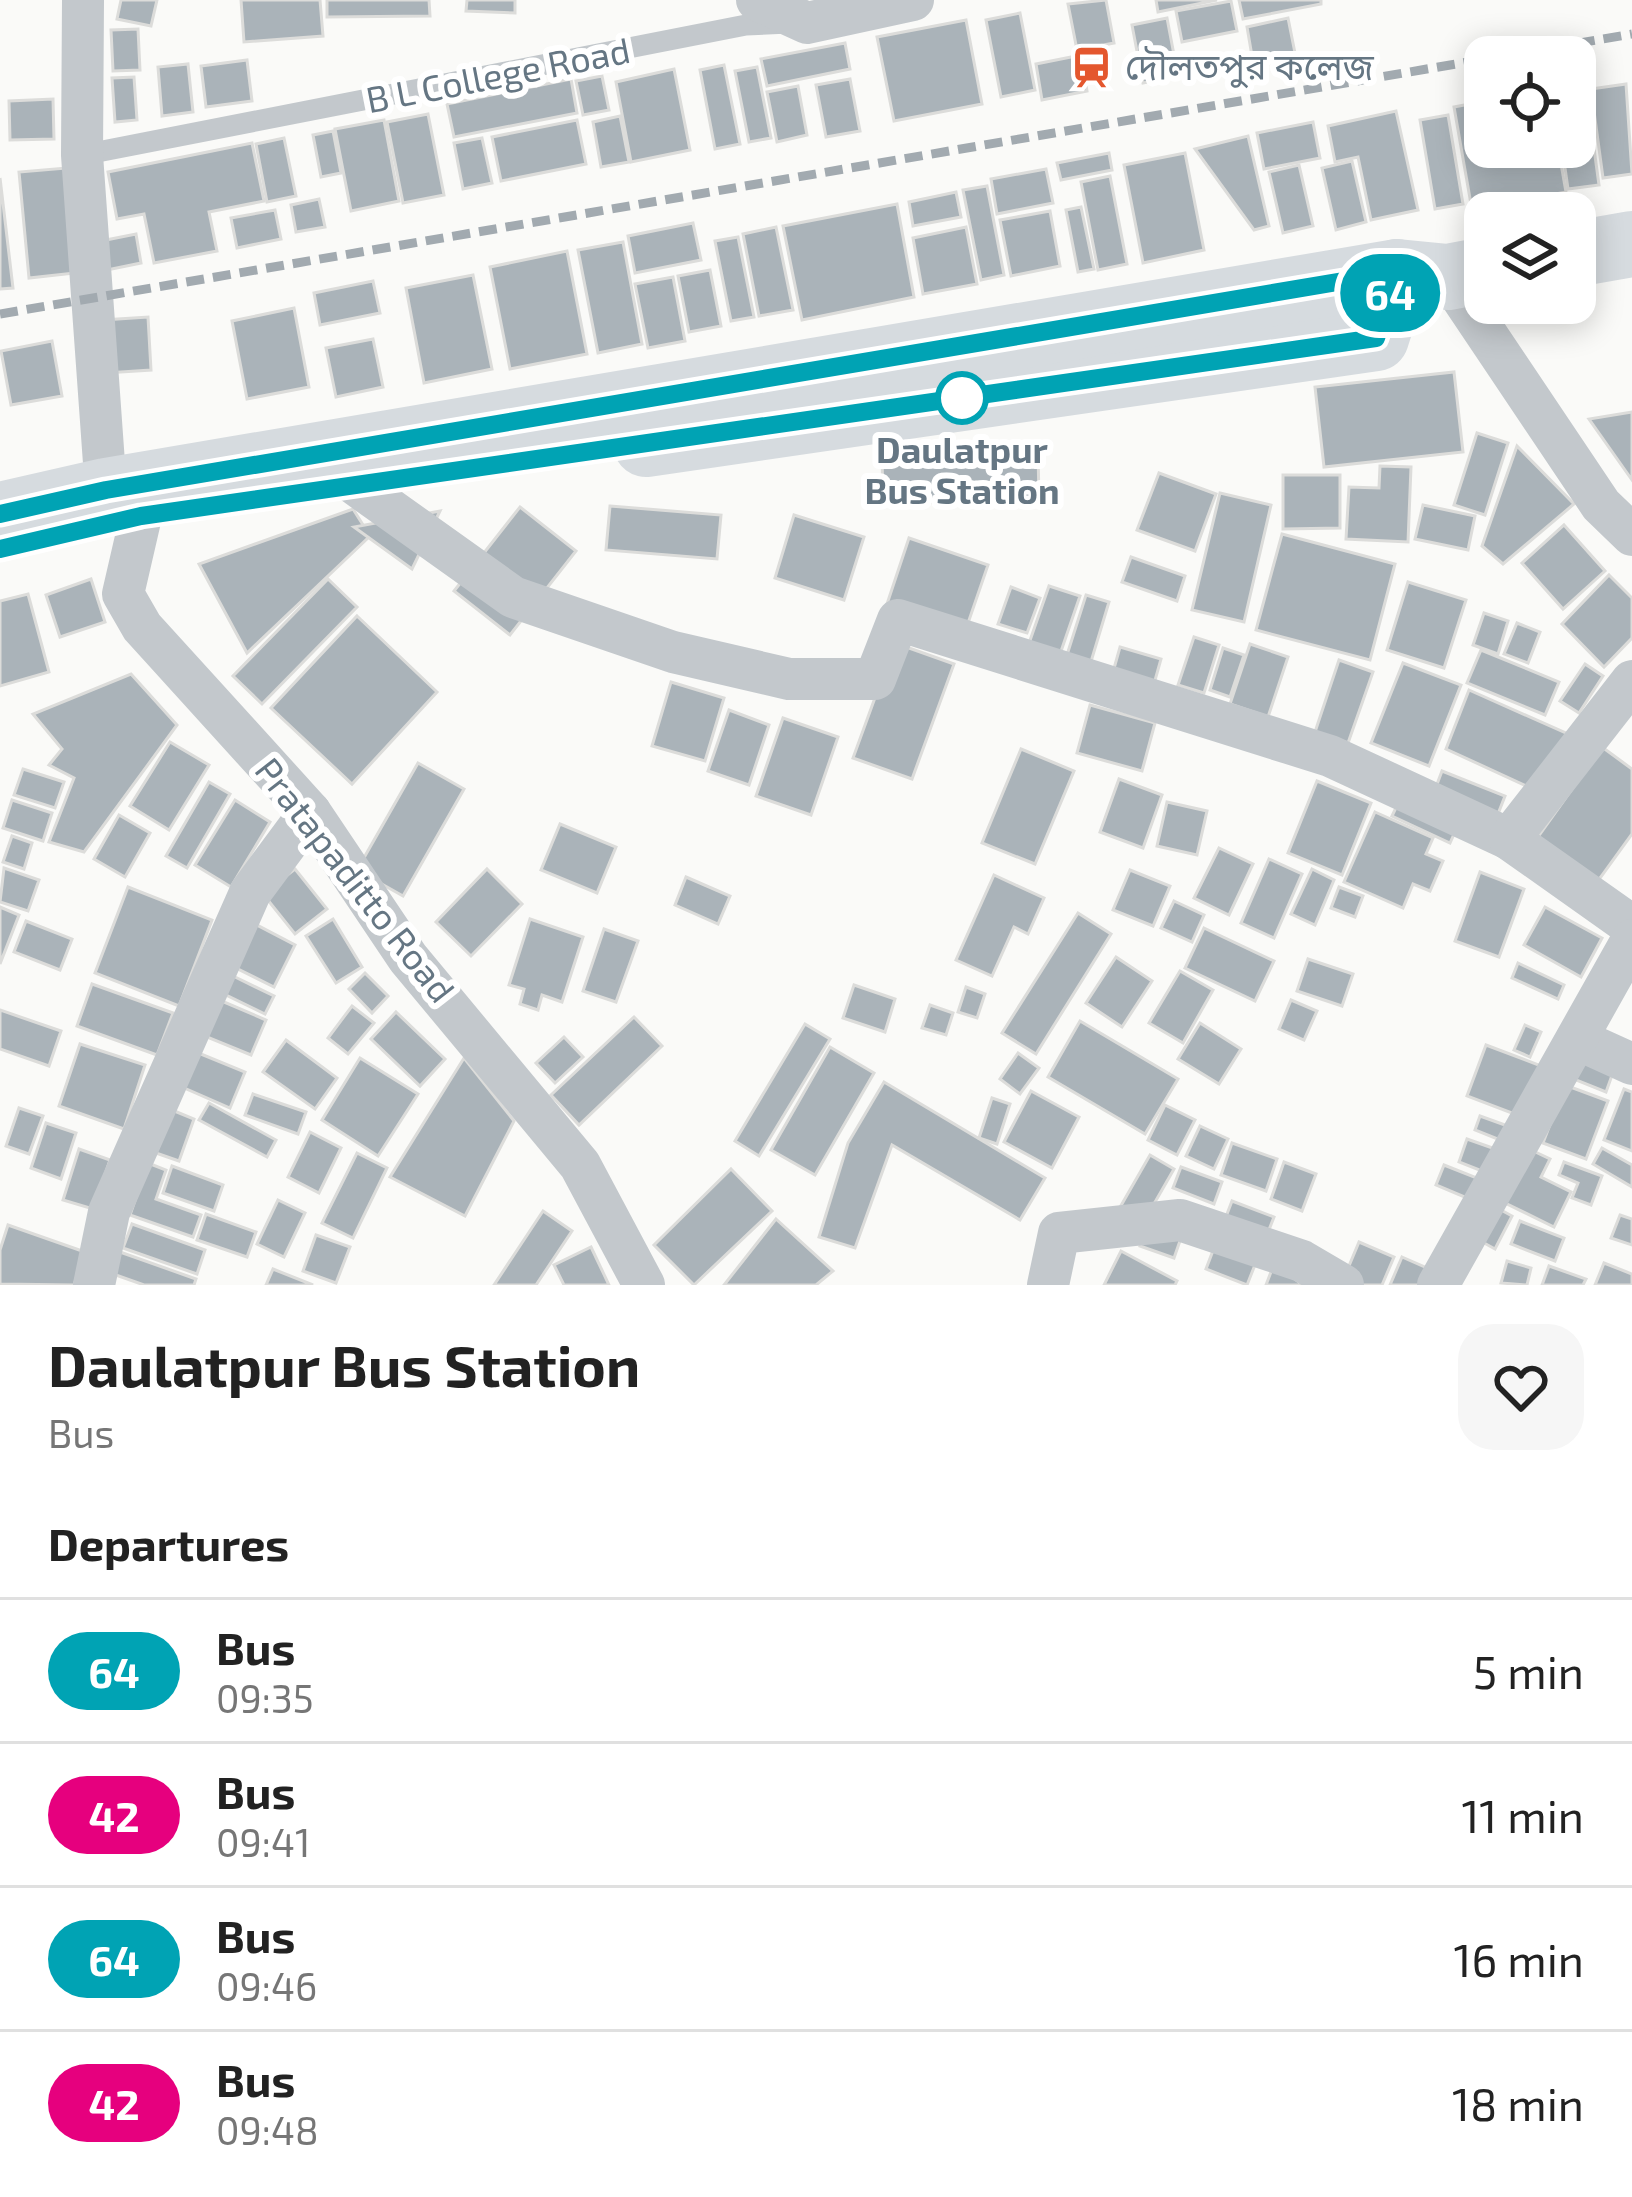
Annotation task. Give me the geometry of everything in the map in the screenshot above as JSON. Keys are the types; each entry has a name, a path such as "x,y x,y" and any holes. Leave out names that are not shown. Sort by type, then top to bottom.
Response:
{"highway":[{"path":"1596,250 1632,244"},
{"path":"0,549 123,503 1443,273"},
{"path":"0,514 356,485 1376,338 1443,273"}],"street":[{"path":"82,0 82,154 123,503"},
{"path":"757,0 807,23"},
{"name":"B L College Road","path":"807,23 914,0"},
{"path":"1443,273 1601,506 1632,535"},
{"path":"356,485 513,597 673,652 789,679 875,679 898,620 1330,756 1509,839 1632,926"},
{"name":"Pratapaditto Road","path":"123,503 123,594 142,627 310,812 408,958 580,1165 644,1285"},
{"path":"1509,839 1632,681"},
{"path":"94,1285 109,1212 250,893 310,812"},
{"path":"1438,1285 1632,940"},
{"path":"1576,1039 1632,1064"},
{"path":"1048,1285 1059,1233 1180,1220 1301,1262 1343,1285"}],"lane":[{"name":"B L College Road","path":"82,154 746,25 807,23"}],"building":[{"path":"121,0 157,0 151,26 117,19"},
{"path":"241,0 320,0 323,36 244,42"},
{"path":"327,0 429,0 430,16 327,17"},
{"path":"467,0 515,0 515,13 466,11"},
{"path":"1106,0 1114,43 1077,50 1068,4"},
{"path":"1156,0 1217,0 1158,12"},
{"path":"1239,0 1321,0 1321,4 1243,19"},
{"path":"1231,1 1237,31 1182,42 1176,11"},
{"path":"1020,13 1035,90 1001,97 986,20"},
{"path":"1167,18 1178,76 1143,83 1132,25"},
{"path":"1288,18 1295,53 1253,62 1247,27"},
{"path":"966,20 982,104 894,121 877,37"},
{"path":"138,29 140,70 113,71 111,30"},
{"path":"845,43 850,69 767,86 761,59"},
{"path":"1081,55 1087,91 1042,100 1036,64"},
{"path":"247,60 252,101 206,107 201,66"},
{"path":"188,64 193,112 162,116 158,67"},
{"path":"724,65 740,144 715,149 700,70"},
{"path":"757,67 771,138 749,142 735,71"},
{"path":"674,69 690,150 631,162 616,82"},
{"path":"602,76 609,110 583,115 576,81"},
{"path":"134,77 137,120 115,122 112,78"},
{"path":"571,79 577,113 454,137 447,104"},
{"path":"850,79 860,131 826,137 816,85"},
{"path":"1626,84 1632,174 1603,178 1596,88"},
{"path":"798,86 807,135 777,142 767,92"},
{"path":"53,99 54,139 10,140 9,101"},
{"path":"1464,105 1464,164 1454,107"},
{"path":"1396,111 1418,210 1371,220 1358,157 1335,162 1328,126"},
{"path":"428,114 444,195 403,203 387,122"},
{"path":"1448,115 1463,204 1435,209 1420,120"},
{"path":"620,116 629,162 601,167 593,122"},
{"path":"384,120 399,201 351,211 335,129"},
{"path":"577,120 586,164 501,181 492,137"},
{"path":"1313,122 1320,158 1264,169 1257,133"},
{"path":"333,131 341,173 321,177 313,135"},
{"path":"1248,136 1269,226 1254,230 1195,149"},
{"path":"284,138 296,196 267,202 256,144"},
{"path":"482,138 492,183 463,189 454,143"},
{"path":"252,143 264,201 209,212 217,251 154,263 144,214 117,219 108,172"},
{"path":"1109,153 1112,170 1061,180 1057,163"},
{"path":"1185,153 1204,250 1143,263 1124,165"},
{"path":"1352,161 1366,222 1336,230 1322,168"},
{"path":"1596,163 1599,185 1568,189 1565,168 1596,168"},
{"path":"1299,165 1313,226 1283,233 1269,172"},
{"path":"66,168 75,273 29,278 19,172"},
{"path":"1465,168 1562,168 1566,192 1469,192"},
{"path":"1046,169 1053,203 997,214 991,179"},
{"path":"1110,176 1127,264 1098,270 1081,182"},
{"path":"0,178 13,288 0,289"},
{"path":"987,186 1004,275 981,280 963,190"},
{"path":"956,192 961,217 913,226 909,202"},
{"path":"319,199 325,227 296,232 291,205"},
{"path":"897,204 914,297 802,320 783,226"},
{"path":"1081,207 1094,269 1078,272 1066,210"},
{"path":"275,210 281,239 237,248 231,218"},
{"path":"1050,211 1060,266 1011,276 1000,220"},
{"path":"693,223 701,260 635,273 628,236"},
{"path":"776,227 793,310 759,316 743,234"},
{"path":"966,227 977,284 923,294 913,238"},
{"path":"136,234 141,263 107,270 101,241"},
{"path":"738,237 754,317 731,321 715,241"},
{"path":"623,242 642,344 598,353 578,250"},
{"path":"567,251 587,354 510,369 490,267"},
{"path":"710,270 721,326 689,332 678,276"},
{"path":"473,275 492,369 424,383 406,288"},
{"path":"673,277 685,341 648,348 635,284"},
{"path":"373,281 380,313 320,325 314,293"},
{"path":"294,308 309,387 247,399 232,321"},
{"path":"148,317 151,370 106,373 103,320"},
{"path":"373,339 383,387 336,397 326,348"},
{"path":"52,341 62,396 11,405 1,351"},
{"path":"1454,372 1463,452 1324,467 1315,387"},
{"path":"1632,412 1632,480 1589,419"},
{"path":"1477,433 1508,443 1485,515 1454,505"},
{"path":"1517,446 1574,504 1503,564 1482,546"},
{"path":"1038,451 1039,500 883,504 882,454"},
{"path":"1380,466 1411,467 1408,542 1346,539 1349,487 1379,488"},
{"path":"1159,473 1216,494 1195,551 1137,530"},
{"path":"1283,475 1340,475 1340,528 1283,529"},
{"path":"1220,493 1271,505 1244,622 1192,610"},
{"path":"1423,505 1475,516 1468,550 1415,539"},
{"path":"610,506 721,515 717,559 606,550"},
{"path":"520,507 576,551 510,635 454,591"},
{"path":"353,509 370,536 247,653 199,564"},
{"path":"440,511 412,569 354,527"},
{"path":"794,515 864,537 844,600 775,578"},
{"path":"1564,525 1605,571 1563,609 1522,563"},
{"path":"1282,534 1395,564 1370,660 1256,630"},
{"path":"909,538 988,565 966,629 887,604"},
{"path":"1131,557 1185,576 1177,601 1122,582"},
{"path":"1609,575 1632,598 1632,638 1604,667 1562,624"},
{"path":"91,579 105,622 60,637 46,595"},
{"path":"328,579 357,607 262,704 233,676"},
{"path":"1408,582 1466,600 1444,668 1387,650"},
{"path":"1049,586 1080,596 1058,660 1027,649"},
{"path":"1011,587 1040,598 1027,633 998,624"},
{"path":"28,594 49,672 0,686 0,601"},
{"path":"1086,595 1109,602 1090,665 1066,658"},
{"path":"1484,613 1508,621 1498,654 1473,645"},
{"path":"357,616 437,692 352,784 271,708"},
{"path":"1517,623 1540,632 1528,663 1504,654"},
{"path":"1194,637 1219,645 1204,693 1178,685"},
{"path":"895,643 954,664 912,779 853,758"},
{"path":"1250,644 1288,657 1268,717 1230,704"},
{"path":"1120,647 1161,659 1154,684 1113,672"},
{"path":"1223,648 1244,655 1230,697 1210,690"},
{"path":"1481,650 1559,682 1545,715 1467,683"},
{"path":"1339,660 1373,672 1348,743 1315,732"},
{"path":"1403,663 1461,685 1429,766 1371,743"},
{"path":"1585,664 1603,676 1579,713 1560,701"},
{"path":"131,674 177,725 84,852 49,842 74,778 49,765 62,749 33,714"},
{"path":"671,682 724,698 705,761 652,746"},
{"path":"1469,690 1568,734 1533,789 1446,749"},
{"path":"1090,705 1155,723 1142,771 1077,753"},
{"path":"729,710 769,725 749,785 708,771"},
{"path":"783,718 838,737 811,815 756,796"},
{"path":"170,742 209,765 169,830 130,806"},
{"path":"1602,747 1632,769 1632,834 1598,881 1538,837"},
{"path":"1021,749 1074,771 1035,864 982,843"},
{"path":"418,763 464,789 403,896 357,870"},
{"path":"23,769 64,782 55,808 14,795"},
{"path":"1442,771 1505,796 1496,819 1433,795"},
{"path":"1119,779 1162,795 1143,848 1100,832"},
{"path":"1317,781 1371,803 1342,875 1288,853"},
{"path":"209,782 230,794 187,868 166,856"},
{"path":"1401,797 1459,823 1450,843 1392,816"},
{"path":"12,800 52,813 43,841 3,828"},
{"path":"235,800 270,822 231,887 195,865"},
{"path":"1167,802 1207,811 1197,855 1157,846"},
{"path":"1375,812 1433,838 1426,854 1443,861 1430,891 1413,884 1403,908 1344,882"},
{"path":"119,815 150,833 125,877 94,859"},
{"path":"560,824 616,847 597,893 541,870"},
{"path":"12,836 32,843 24,869 3,862"},
{"path":"1219,848 1253,864 1229,915 1194,898"},
{"path":"1269,859 1302,874 1274,938 1241,923"},
{"path":"4,868 39,880 28,911 0,902"},
{"path":"295,869 327,909 295,934 263,894"},
{"path":"487,869 522,904 471,956 436,922"},
{"path":"1312,869 1334,880 1315,925 1291,914"},
{"path":"1130,870 1170,886 1153,926 1113,910"},
{"path":"1480,872 1524,889 1499,957 1455,941"},
{"path":"994,875 1044,898 1028,934 1014,927 992,976 956,960"},
{"path":"686,877 730,896 718,924 675,905"},
{"path":"128,887 212,920 179,1006 95,973"},
{"path":"1339,887 1363,896 1355,917 1331,908"},
{"path":"1174,901 1204,915 1192,942 1161,928"},
{"path":"0,907 19,915 0,964"},
{"path":"1545,907 1602,938 1581,977 1524,945"},
{"path":"1078,913 1111,934 1036,1054 1002,1033"},
{"path":"333,919 362,967 336,983 306,936"},
{"path":"530,919 583,937 562,1002 542,995 538,1010 520,1004 524,989 509,985"},
{"path":"26,921 72,939 60,970 14,952"},
{"path":"253,923 295,945 274,987 232,966"},
{"path":"1204,928 1274,961 1255,1001 1185,968"},
{"path":"604,929 638,941 616,1002 583,991"},
{"path":"1116,957 1152,981 1122,1027 1086,1003"},
{"path":"1308,959 1353,974 1342,1006 1297,991"},
{"path":"1518,963 1564,985 1558,999 1512,978"},
{"path":"1180,971 1213,990 1183,1043 1149,1023"},
{"path":"365,973 388,996 372,1013 349,989"},
{"path":"231,975 274,996 265,1014 222,993"},
{"path":"92,984 173,1013 157,1055 77,1026"},
{"path":"854,985 895,999 885,1032 843,1018"},
{"path":"966,987 985,994 977,1018 958,1012"},
{"path":"217,999 266,1020 251,1055 202,1035"},
{"path":"1291,1000 1317,1011 1304,1040 1279,1029"},
{"path":"930,1005 953,1013 946,1035 922,1028"},
{"path":"352,1006 374,1023 348,1054 328,1038"},
{"path":"0,1010 61,1031 49,1066 0,1049"},
{"path":"396,1012 445,1059 420,1086 371,1039"},
{"path":"634,1017 662,1046 579,1125 551,1095"},
{"path":"1080,1021 1178,1079 1145,1134 1048,1077"},
{"path":"1200,1023 1241,1049 1219,1084 1178,1059"},
{"path":"805,1024 830,1039 759,1156 735,1141"},
{"path":"1525,1025 1541,1032 1530,1057 1514,1050"},
{"path":"564,1037 583,1057 555,1083 536,1063"},
{"path":"286,1040 337,1078 315,1109 263,1072"},
{"path":"80,1044 145,1065 124,1129 59,1106"},
{"path":"1486,1045 1544,1067 1525,1118 1467,1096"},
{"path":"830,1047 874,1073 815,1175 771,1150"},
{"path":"196,1052 245,1072 230,1108 182,1087"},
{"path":"1018,1053 1039,1068 1020,1094 1000,1079"},
{"path":"1580,1054 1615,1067 1606,1092 1571,1078"},
{"path":"360,1058 418,1094 378,1156 322,1120"},
{"path":"464,1058 514,1121 465,1216 390,1177"},
{"path":"884,1082 1045,1178 1020,1220 892,1145 855,1248 819,1237 848,1143"},
{"path":"1565,1085 1608,1101 1586,1159 1543,1143"},
{"path":"1624,1089 1632,1092 1632,1151 1604,1140"},
{"path":"1031,1091 1079,1117 1052,1168 1004,1142"},
{"path":"253,1094 306,1112 298,1134 245,1115"},
{"path":"992,1098 1010,1104 997,1144 979,1138"},
{"path":"209,1103 276,1140 267,1157 199,1120"},
{"path":"1165,1105 1195,1120 1177,1155 1148,1140"},
{"path":"19,1108 43,1116 29,1154 6,1146"},
{"path":"172,1110 194,1119 179,1161 156,1153"},
{"path":"1480,1116 1516,1129 1510,1144 1475,1130"},
{"path":"46,1123 76,1133 61,1179 31,1168"},
{"path":"1200,1126 1228,1139 1214,1169 1186,1156"},
{"path":"310,1132 341,1148 319,1193 288,1177"},
{"path":"1467,1139 1501,1151 1492,1175 1459,1162"},
{"path":"1232,1143 1277,1159 1266,1191 1221,1175"},
{"path":"1527,1148 1550,1159 1541,1177 1571,1192 1554,1227 1501,1201"},
{"path":"1602,1148 1632,1165 1632,1187 1593,1164"},
{"path":"79,1149 110,1160 93,1209 63,1200"},
{"path":"357,1153 387,1168 353,1238 322,1223"},
{"path":"1150,1155 1174,1169 1135,1237 1111,1223"},
{"path":"1284,1162 1316,1174 1302,1211 1271,1199"},
{"path":"1564,1162 1602,1176 1591,1205 1572,1198 1578,1183 1559,1175"},
{"path":"148,1163 166,1170 156,1199 201,1215 193,1237 130,1215"},
{"path":"1444,1165 1482,1180 1474,1201 1436,1185"},
{"path":"172,1166 223,1185 214,1211 163,1193"},
{"path":"1181,1167 1222,1182 1214,1204 1173,1188"},
{"path":"731,1169 772,1211 694,1285 654,1245"},
{"path":"278,1200 305,1213 284,1257 257,1244"},
{"path":"1232,1201 1274,1217 1247,1285 1206,1269"},
{"path":"1492,1205 1512,1216 1495,1249 1475,1238"},
{"path":"543,1211 572,1231 536,1285 494,1285"},
{"path":"206,1214 256,1232 247,1257 197,1240"},
{"path":"1620,1215 1632,1219 1632,1245 1611,1238"},
{"path":"776,1219 833,1271 816,1285 724,1285"},
{"path":"1520,1221 1564,1238 1555,1261 1511,1244"},
{"path":"132,1224 205,1250 197,1274 123,1248"},
{"path":"8,1225 85,1252 74,1285 0,1284 0,1250"},
{"path":"1147,1226 1181,1238 1174,1258 1140,1246"},
{"path":"316,1235 350,1247 336,1283 303,1271"},
{"path":"1359,1242 1394,1257 1382,1285 1341,1285"},
{"path":"591,1247 609,1285 564,1285 554,1265"},
{"path":"1121,1251 1177,1281 1175,1285 1104,1285"},
{"path":"120,1252 196,1279 194,1285 144,1285 113,1274"},
{"path":"1402,1257 1434,1271 1427,1285 1390,1285"},
{"path":"1507,1261 1531,1268 1527,1285 1501,1283"},
{"path":"1604,1263 1632,1274 1632,1285 1595,1285"},
{"path":"1274,1264 1303,1285 1266,1285"},
{"path":"1549,1266 1586,1279 1583,1285 1542,1285"},
{"path":"273,1269 313,1285 266,1285"}],"railway":[{"path":"1596,40 1632,34"},
{"path":"0,314 1464,63"}],"bus line":[{"name":"64","path":"0,514 106,490 1397,272 1376,338 141,516 0,549"}],"place":[{"name":"দৌলতপুর কলেজ","path":"1091,67"},
{"name":"Daulatpur Bus Station","path":"962,398"}]}
